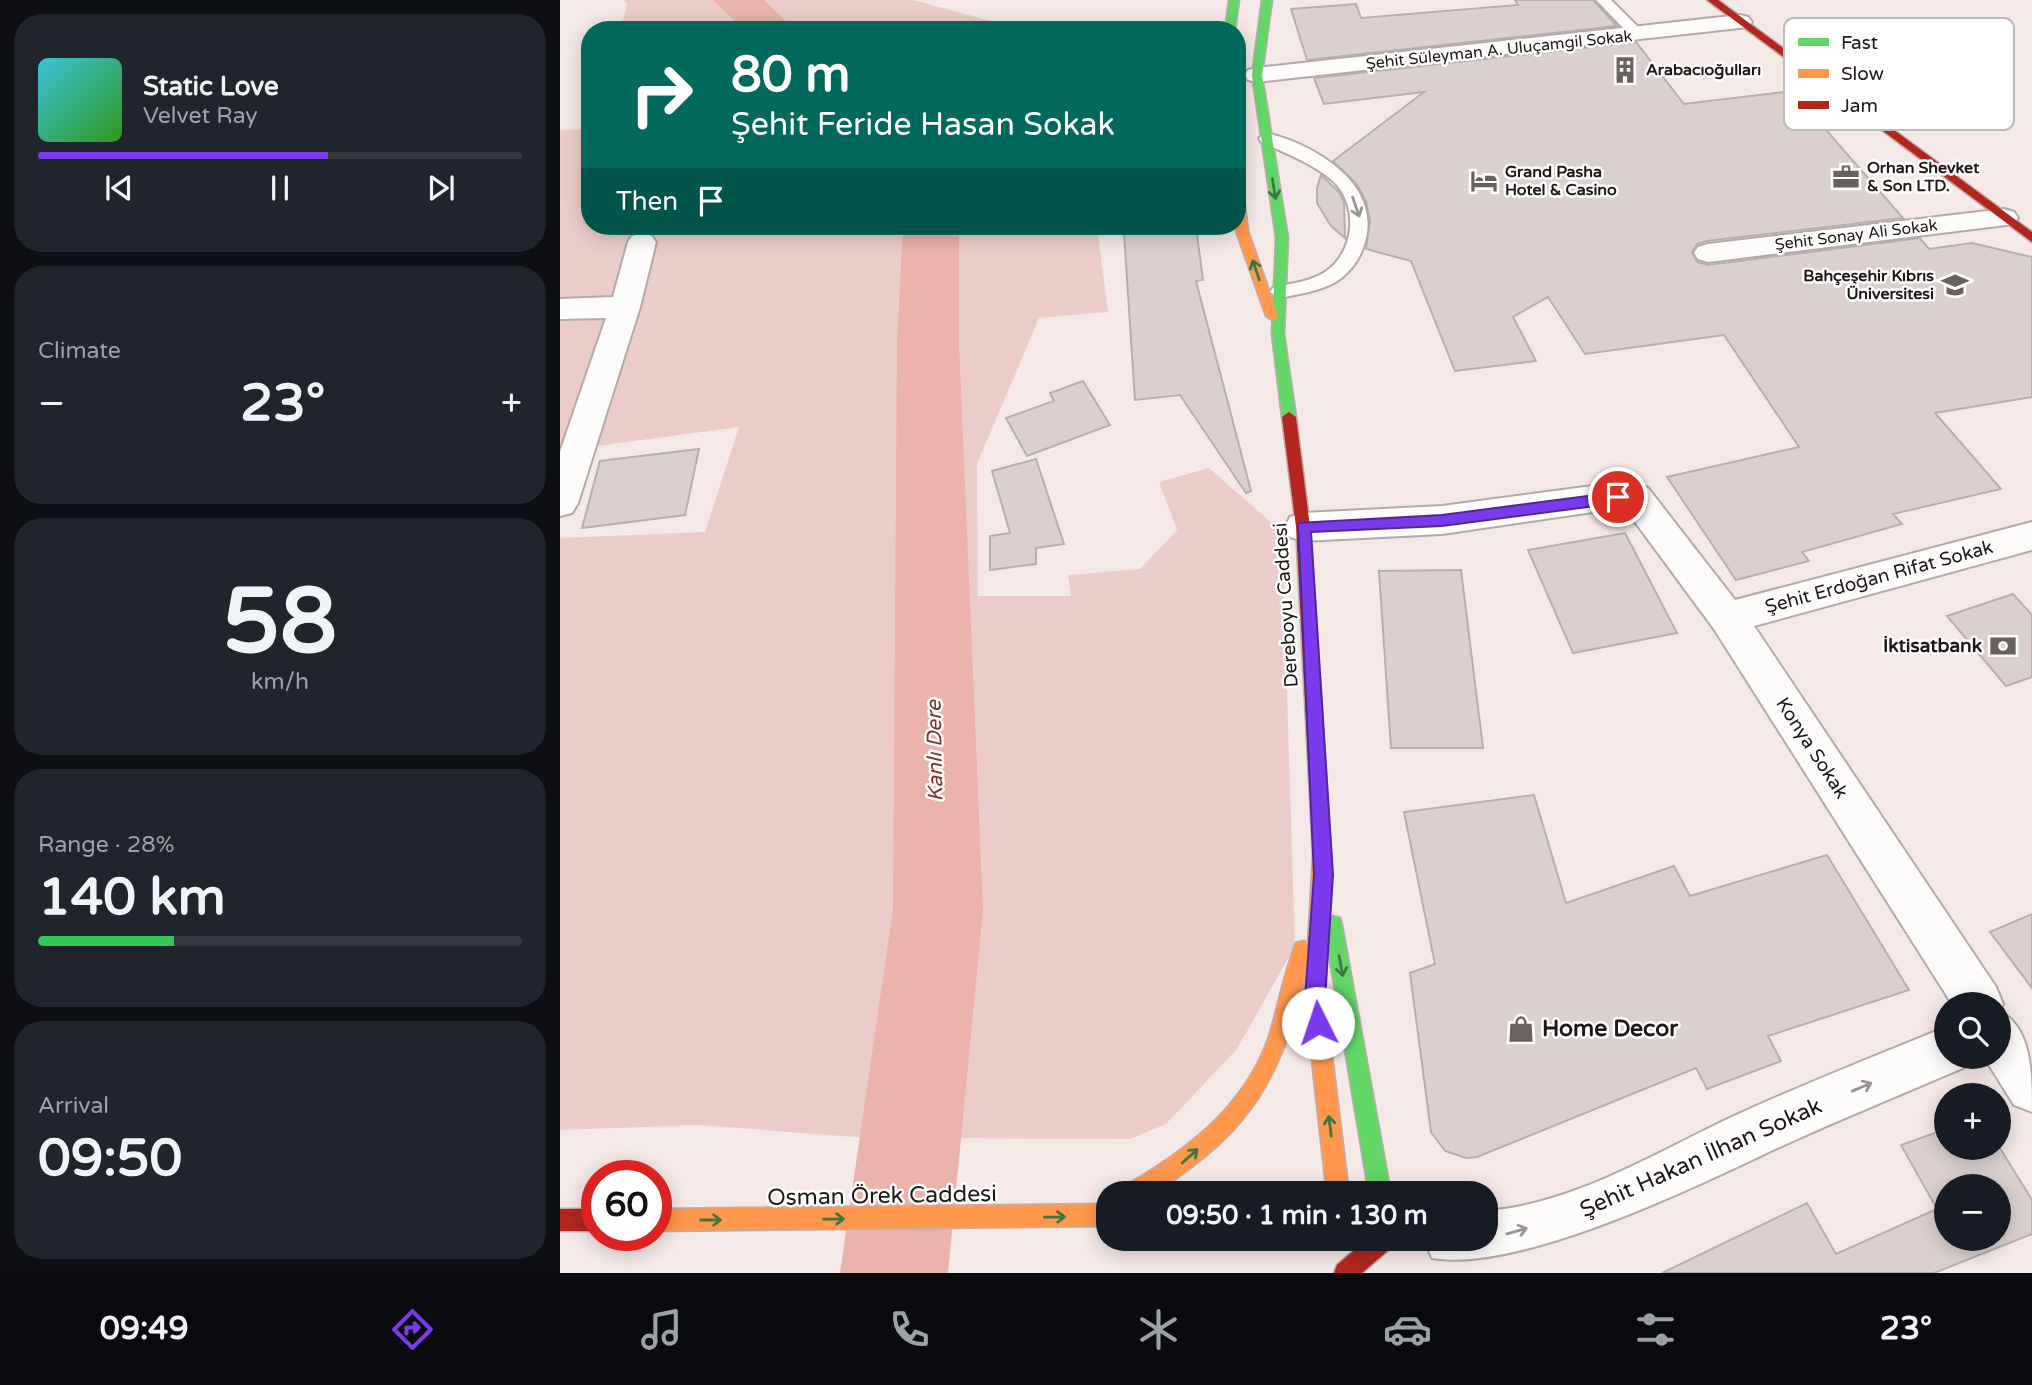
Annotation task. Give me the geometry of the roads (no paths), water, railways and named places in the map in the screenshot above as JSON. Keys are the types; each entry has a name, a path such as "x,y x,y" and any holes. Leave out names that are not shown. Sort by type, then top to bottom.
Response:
{"main road":[{"path":"1231,21 1234,0"},
{"name":"Dereboyu Caddesi","path":"1267,0 1257,75 1282,239 1278,334 1303,527 1323,875 1378,1181"},
{"path":"1712,0 1784,55"},
{"path":"1885,130 2032,238"},
{"name":"Dereboyu Caddesi","path":"1243,235 1278,334"},
{"path":"1154,1181 1185,1162 1231,1116 1262,1074 1300,962 1323,875"},
{"name":"Dereboyu Caddesi","path":"1323,875 1315,999 1336,1181"},
{"path":"1086,1216 1096,1211"},
{"name":"Osman Örek Caddesi","path":"672,1220 1096,1216"},
{"path":"560,1220 581,1220"},
{"path":"1342,1251 1344,1273"},
{"path":"1344,1273 1371,1251"},
{"path":"1388,1251 1389,1262"}],"street":[{"name":"Şehit Süleyman A. Uluçamgil Sokak","path":"1257,75 1740,22"},
{"name":"Şehit Sonay Ali Sokak","path":"1708,253 2004,218"},
{"path":"560,503 625,307 642,242"},
{"path":"560,309 625,307"},
{"name":"Konya Sokak","path":"1303,527 1442,520 1600,498 1636,497 1727,618 1971,992"},
{"name":"Şehit Erdoğan Rifat Sokak","path":"1727,618 2031,537"},
{"path":"2011,1055 2032,1087"},
{"name":"Şehit Hakan İlhan Sokak","path":"1498,1236 1598,1208 1756,1132 1934,1056"}],"lane":[{"path":"1603,0 1638,35"},
{"path":"1266,138 1319,165 1346,185 1357,204 1361,222 1353,253 1332,275 1280,292"}],"waterway":[{"name":"Kanlı Dere","path":"736,0 761,21"},
{"name":"Kanlı Dere","path":"894,1273 938,910 928,343 931,235"}],"place":[{"name":"Arabacıoğulları","path":"1625,70"},
{"name":"Orhan Shevket & Son LTD.","path":"1846,177"},
{"name":"Grand Pasha Hotel & Casino","path":"1484,181"},
{"name":"Bahçeşehir Kıbrıs Üniversitesi","path":"1955,285"},
{"name":"İktisatbank","path":"2003,646"},
{"name":"Home Decor","path":"1521,1029"}]}
